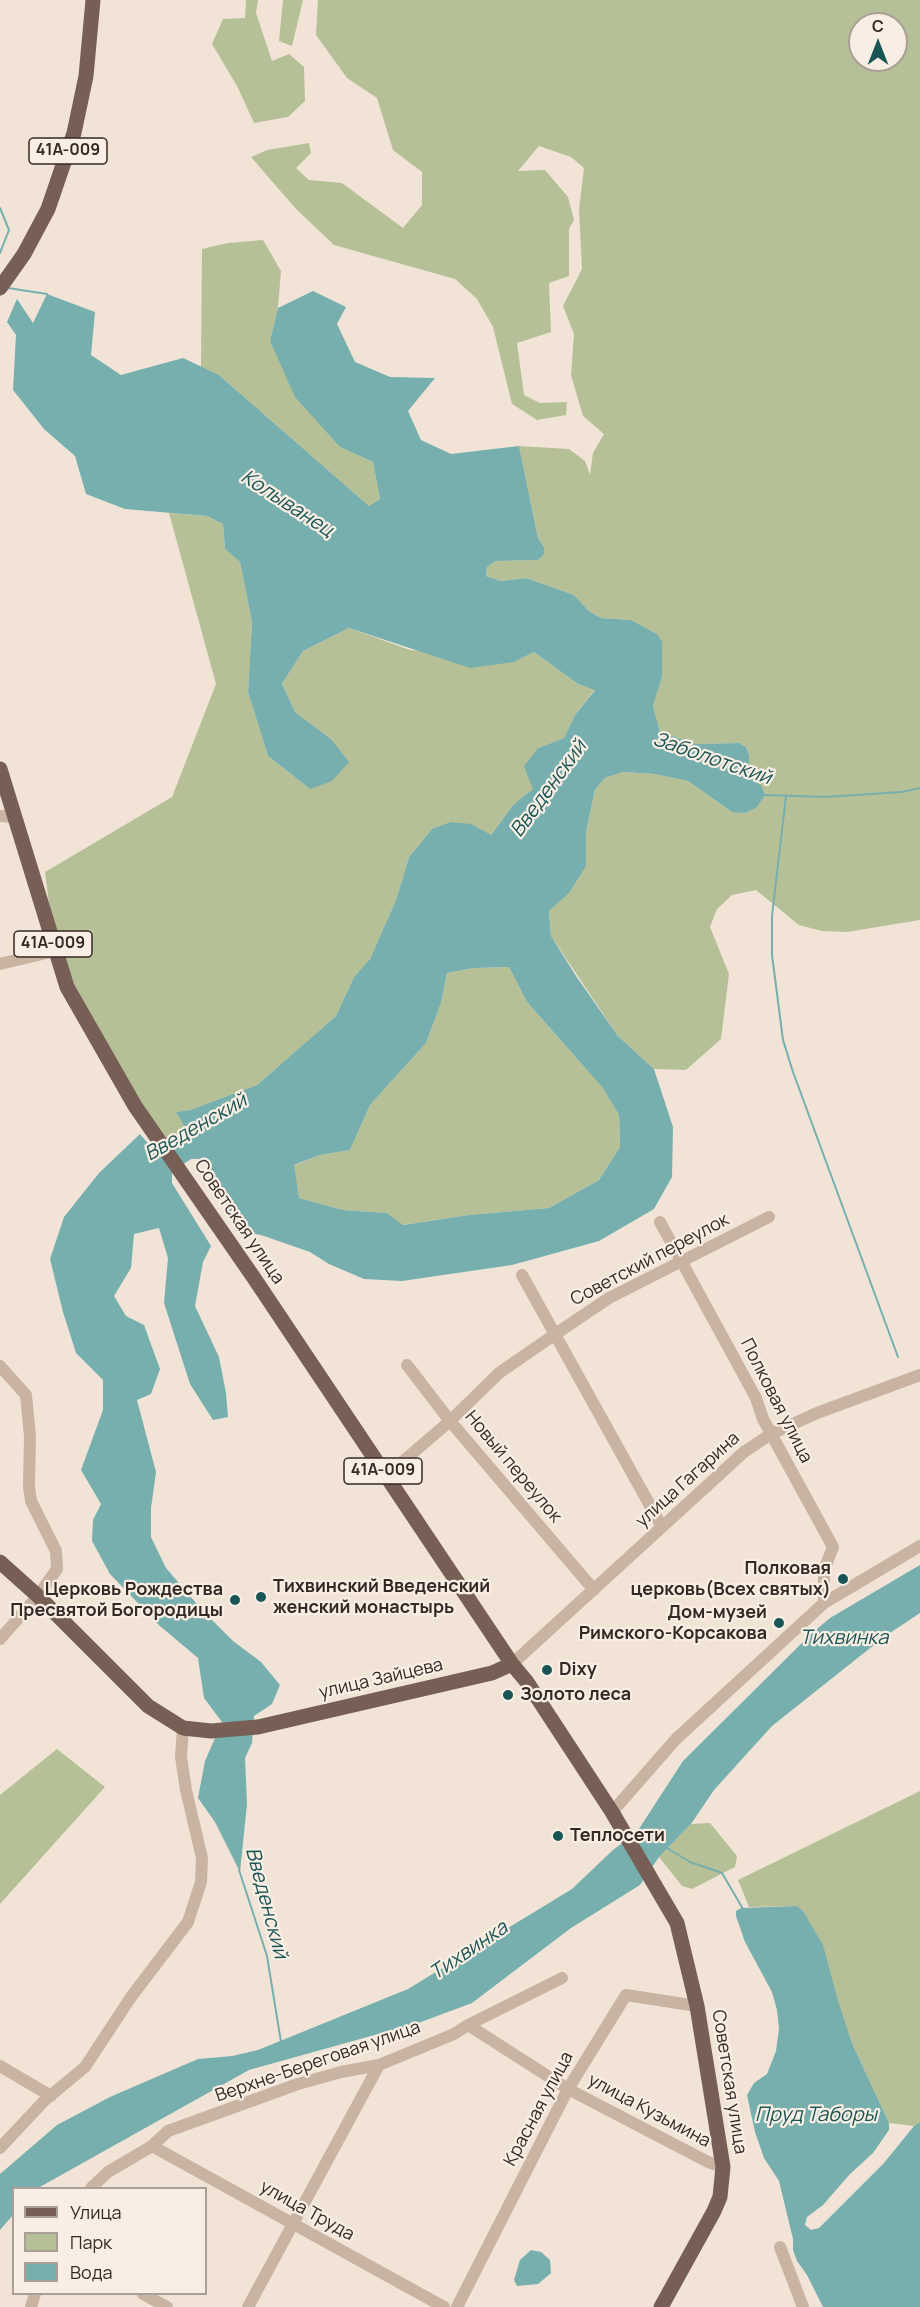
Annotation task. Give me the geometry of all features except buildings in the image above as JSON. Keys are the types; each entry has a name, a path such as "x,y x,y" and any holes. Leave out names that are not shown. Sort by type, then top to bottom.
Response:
{"main road":[{"name":"41А-009","path":"0,288 24,254 48,209 74,134 86,76 93,0"},
{"name":"Советская улица","path":"0,769 7,817 67,987 135,1106 512,1664"},
{"path":"0,1562 38,1596 148,1706 183,1728"},
{"name":"41А-009","path":"512,1664 612,1812"},
{"name":"улица Зайцева","path":"183,1728 211,1731 258,1727 492,1673 512,1664"},
{"name":"Советская улица","path":"612,1812 677,1923 697,2006 723,2167 720,2197 714,2211 661,2307"}],"street":[{"path":"0,964 8,960 55,951"},
{"name":"Советский переулок","path":"386,1476 450,1421 499,1373 554,1335 609,1298 769,1217"},
{"name":"Полковая улица","path":"660,1222 756,1398 771,1434 832,1547 824,1570 824,1603"},
{"path":"522,1275 662,1527"},
{"name":"Новый переулок","path":"407,1365 450,1421 594,1590"},
{"path":"0,1366 26,1395 30,1436 31,1501 56,1551 57,1569 38,1596 0,1639"},
{"name":"улица Гагарина","path":"512,1664 744,1452 771,1434 817,1413 920,1375"},
{"path":"612,1812 676,1739 824,1603 920,1546"},
{"path":"0,2148 44,2101 85,2067 131,1997 188,1922 198,1898 202,1858 186,1790 181,1757 183,1728"},
{"name":"Верхне-Береговая улица","path":"92,2187 108,2172 152,2146 168,2132 298,2084 379,2065 454,2034 562,1978"},
{"name":"Красная улица","path":"457,2307 568,2089 626,1995 697,2006"},
{"name":"улица Кузьмина","path":"468,2025 568,2089 708,2162 723,2167"},
{"path":"248,2307 379,2065"},
{"path":"0,2066 51,2096"},
{"name":"улица Труда","path":"152,2146 444,2307"},
{"path":"780,2247 803,2307"},
{"path":"145,2295 167,2307"}],"green space":[{"path":"246,0 258,0 256,13 272,61 289,54 304,67 305,101 288,117 254,123 237,86 212,44 223,19 245,18"},
{"path":"283,0 303,0 292,46 279,41"},
{"path":"318,0 920,0 920,920 847,932 822,931 799,925 756,890 732,895 717,909 710,927 729,974 721,1039 686,1070 654,1069 618,1036 551,936 549,910 570,892 586,866 586,832 595,790 605,778 623,772 654,774 688,781 732,812 761,783 753,778 749,769 749,753 746,747 739,743 696,744 660,732 653,706 662,677 657,634 631,620 601,618 589,611 574,595 526,578 501,581 486,576 487,567 496,561 538,560 544,547 538,538 519,446 569,449 585,461 590,475 593,453 604,434 583,416 571,375 574,334 563,306 582,269 579,209 584,168 571,157 539,146 518,171 545,170 568,197 574,220 569,229 569,276 549,283 551,332 517,343 524,395 540,403 567,402 566,415 537,420 512,404 493,327 477,299 455,279 334,245 296,209 251,157 267,150 309,143 311,153 296,168 309,180 342,183 403,228 422,205 422,172 393,150 377,98 347,78 316,35"},
{"path":"263,240 281,271 278,308 270,341 340,447 373,462 380,499 369,506 219,375 201,367 202,249 228,243"},
{"path":"169,513 207,516 223,524 225,549 240,562 252,622 248,692 268,756 310,789 331,739 295,712 282,684 303,651 349,628 410,650 514,662 534,652 578,684 595,689 575,715 564,738 538,748 534,789 513,805 490,836 471,824 432,829 409,857 396,900 370,959 354,977 336,1016 257,1085 190,1110 176,1112 184,1126 185,1137 180,1145 168,1152 55,951 45,872 172,797 216,684"},
{"path":"509,967 527,1002 602,1087 619,1115 620,1147 599,1180 549,1208 469,1215 402,1225 387,1213 343,1210 299,1198 293,1166 320,1155 350,1150 370,1105 426,1043 441,1003 447,973 474,968"},
{"path":"57,1749 105,1787 0,1904 0,1795"},
{"path":"920,1791 920,2122 914,2126 889,2123 852,2043 803,1911 796,1906 749,1907 738,1880"},
{"path":"710,1823 737,1856 735,1867 692,1889 682,1886 659,1857 691,1824"}],"water":[{"path":"313,291 346,307 337,324 355,362 390,377 435,378 408,411 421,440 451,454 519,446 538,538 544,547 544,554 538,560 496,561 487,567 486,576 501,581 526,578 574,595 589,611 601,618 631,620 657,634 662,642 662,677 653,706 660,732 696,744 739,743 746,747 749,754 749,770 753,778 760,783 765,795 757,807 745,813 732,812 688,781 654,774 623,772 605,778 595,790 586,832 586,866 570,892 549,911 551,936 576,976 618,1036 654,1069 673,1127 672,1177 654,1209 599,1241 512,1265 402,1281 364,1279 329,1264 310,1252 261,1235 239,1231 203,1159 191,1159 172,1172 172,1183 211,1246 203,1262 195,1306 219,1357 226,1393 228,1417 213,1420 190,1384 164,1303 168,1258 159,1228 134,1234 131,1268 114,1296 126,1316 144,1325 160,1369 151,1394 137,1400 156,1472 151,1508 151,1537 166,1568 202,1610 233,1641 261,1662 280,1685 272,1704 254,1716 252,1743 245,1758 247,1804 240,1872 215,1822 198,1798 205,1761 222,1722 204,1698 198,1658 160,1626 110,1574 92,1541 93,1520 101,1504 81,1470 103,1410 103,1380 76,1353 50,1259 64,1217 99,1173 140,1134 157,1154 171,1151 180,1145 185,1137 184,1126 176,1112 190,1110 257,1085 336,1016 354,977 370,959 396,900 409,857 432,829 451,822 471,824 491,835 513,805 533,789 524,766 538,748 564,738 575,715 595,690 578,684 534,652 514,662 470,668 349,628 303,651 282,684 295,712 331,739 349,762 332,781 310,789 268,756 248,692 252,622 240,562 225,549 223,524 207,516 125,509 86,494 75,456 44,429 13,390 16,335 7,322 17,299 33,323 47,294 95,312 91,355 121,375 183,358 219,375 369,506 380,499 373,462 340,447 295,397 270,341 278,308","holes":["509,967 527,1002 602,1087 619,1115 620,1147 599,1180 549,1208 469,1215 403,1225 387,1213 343,1210 299,1198 294,1165 320,1155 350,1150 370,1105 426,1043 441,1003 447,973 474,968"]},
{"name":"Тихвинка","path":"920,1565 920,1613 884,1637 772,1726 714,1790 691,1824 659,1857 640,1885 571,1928 472,2003 421,2022 249,2070 40,2187 12,2187 12,2216 0,2230 0,2174 57,2125 110,2097 198,2059 232,2056 258,2050 408,1989 572,1889 613,1850 637,1832 683,1761 830,1618"},
{"name":"Пруд Таборы","path":"797,1906 803,1911 823,1945 852,2043 889,2123 889,2130 873,2153 850,2174 823,2205 807,2217 805,2225 811,2230 819,2228 884,2163 914,2126 920,2122 920,2307 823,2307 807,2275 797,2261 779,2181 764,2158 755,2132 747,2095 754,2083 767,2074 776,2051 779,2029 772,1992 745,1942 736,1911 741,1908"},
{"path":"531,2250 541,2252 550,2260 551,2273 538,2284 517,2286 514,2280 520,2260"}],"waterway":[{"name":"Колыванец","path":"0,208 9,230 0,253"},
{"name":"Колыванец","path":"8,288 48,296"},
{"name":"Заболотский","path":"765,795 825,797 902,792 920,788"},
{"path":"786,796 772,916 772,955 783,1040 898,1357"},
{"path":"667,1848 690,1862 722,1873 743,1909"},
{"name":"Введенский","path":"239,1870 267,1956 281,2042"}],"place":[{"name":"Полковая церковь(Всех святых)","path":"843,1579"},
{"name":"Тихвинский Введенский женский монастырь","path":"261,1597"},
{"name":"Церковь Рождества Пресвятой Богородицы","path":"235,1600"},
{"name":"Дом-музей Римского-Корсакова","path":"779,1623"},
{"name":"Dixy","path":"547,1670"},
{"name":"Золото леса","path":"508,1695"},
{"name":"Теплосети","path":"558,1836"}]}
